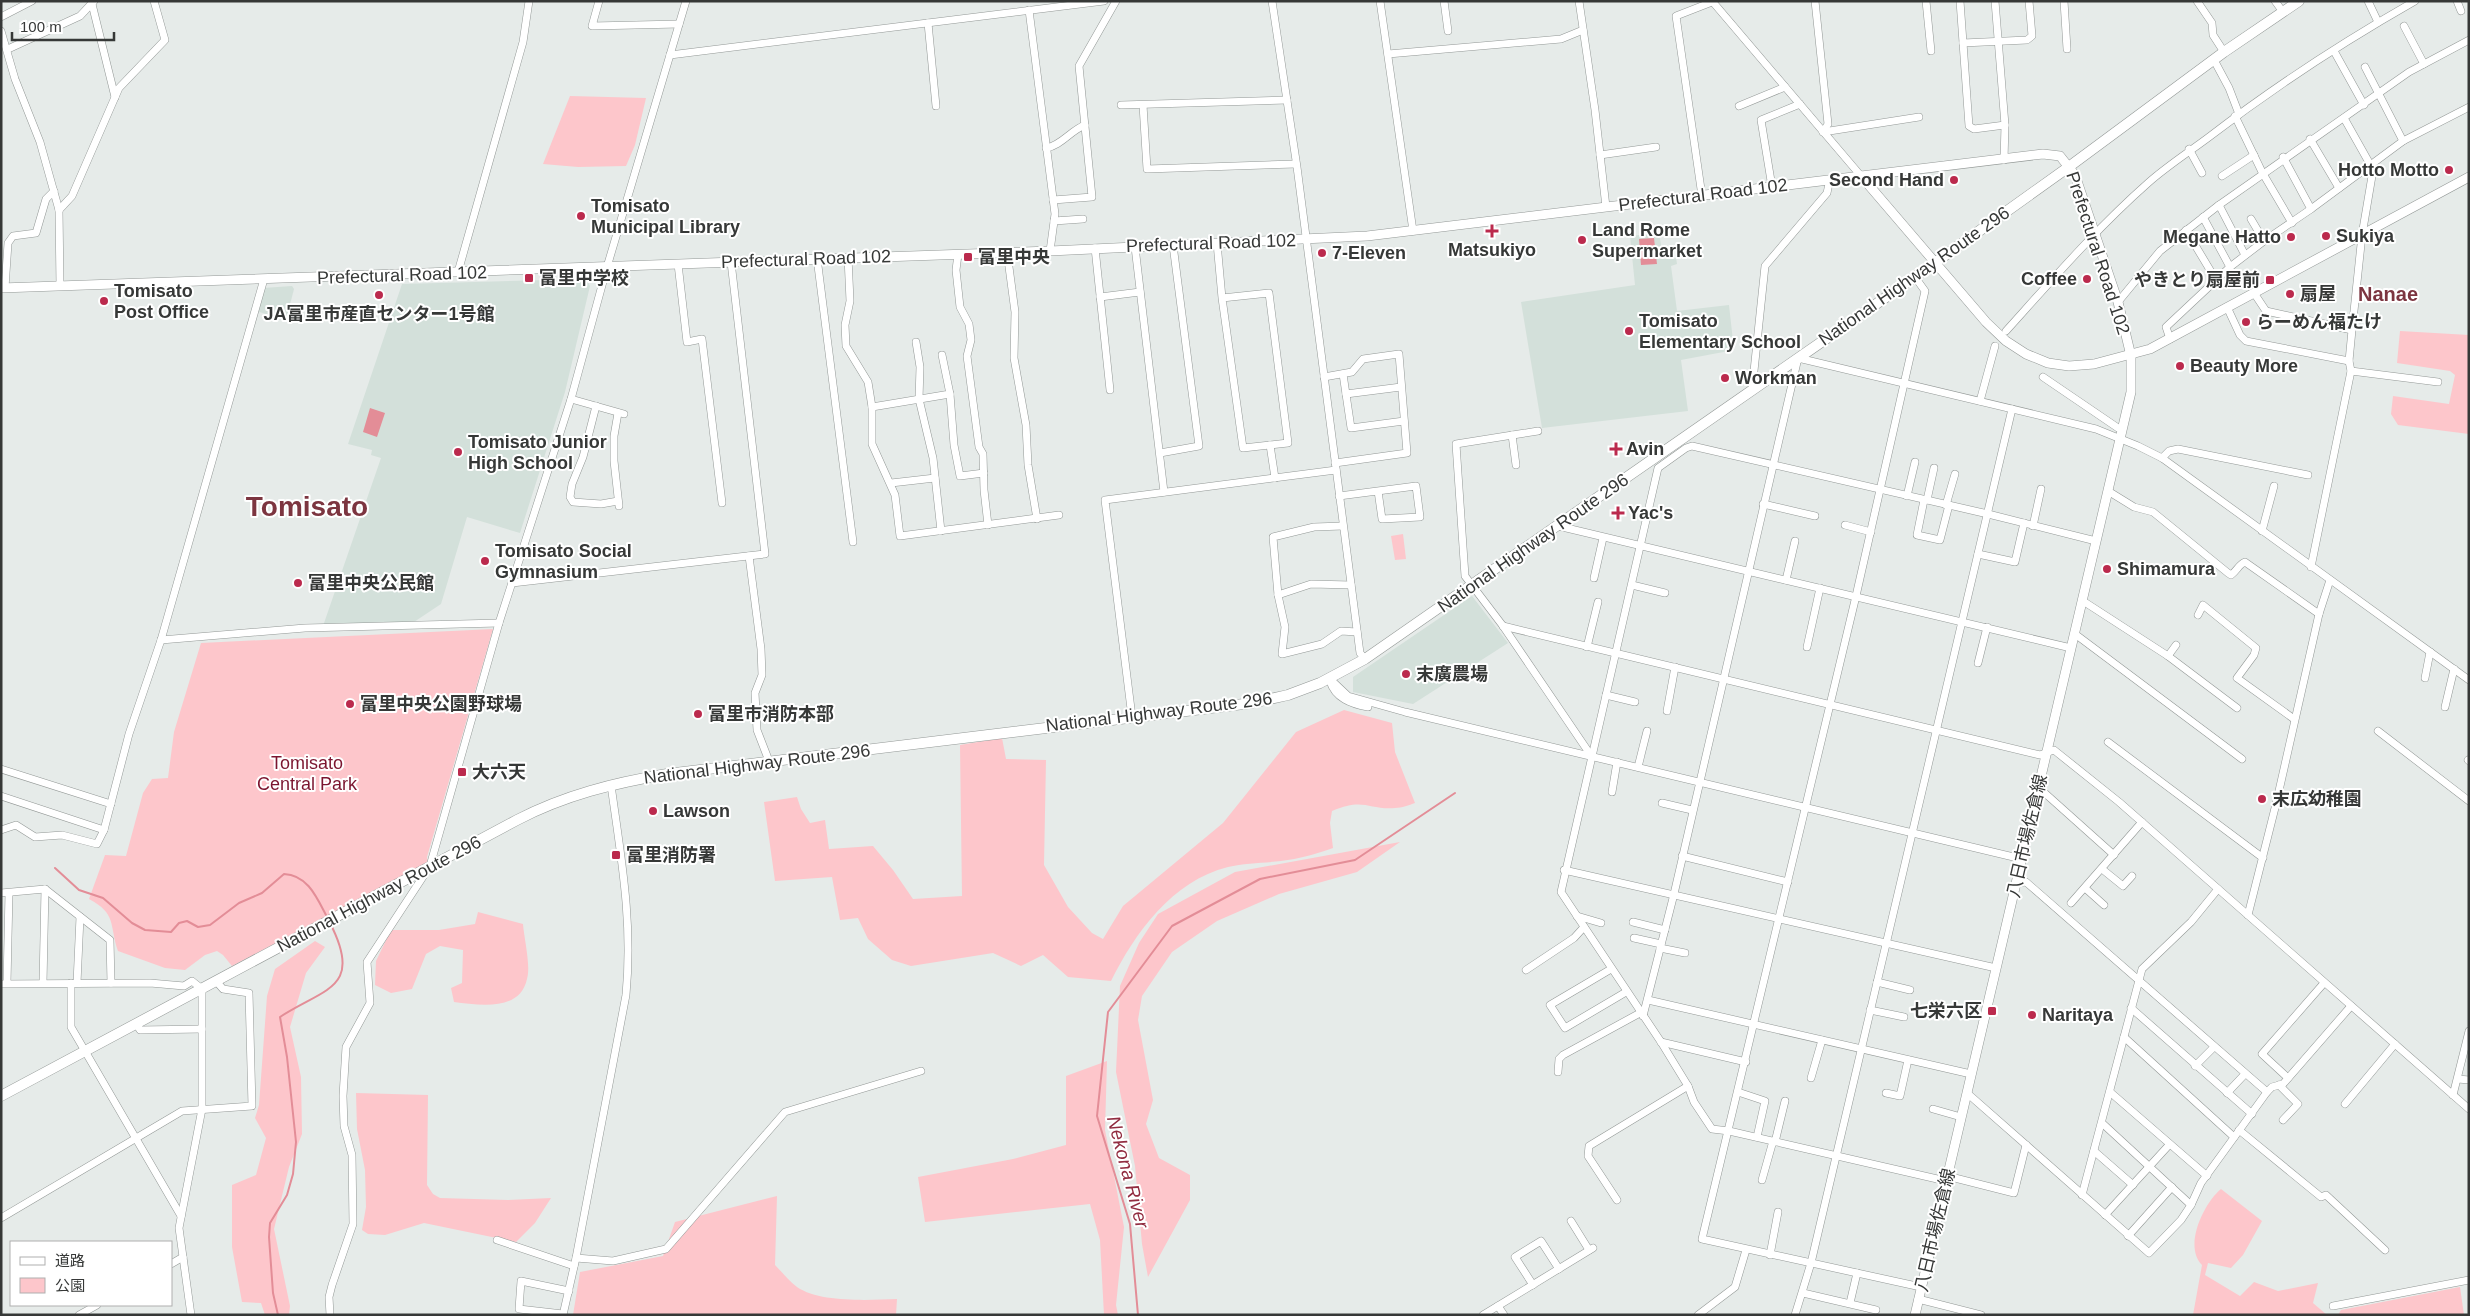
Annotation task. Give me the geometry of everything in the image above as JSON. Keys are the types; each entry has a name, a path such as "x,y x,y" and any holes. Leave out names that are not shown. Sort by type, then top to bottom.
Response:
{"highway":[{"name":"National Highway Route 296","path":"1,1096 540,808 611,785 667,774 1252,703 1288,694 1330,679 1365,659 1558,526 1666,456 1752,390 1915,277 2070,166 2224,52 2299,1"}],"main road":[{"name":"Prefectural Road 102","path":"3,288 1050,251 1367,236 2055,154 2060,156 2070,166 2080,186 2094,235 2118,302 2131,356 2170,339 2469,177"},
{"path":"1861,176 1934,263 2006,341 2026,354 2048,363 2069,366 2094,364 2131,356"},
{"name":"八日市場佐倉線","path":"1915,1315 2121,441 2131,392 2131,356"}],"street":[{"path":"1,17 32,1"},
{"path":"59,210 72,196 119,88 165,40 154,1"},
{"path":"458,272 523,42 529,1"},
{"path":"599,1 592,26 679,24"},
{"path":"330,1315 329,1297 332,1285 354,1224 352,1155 344,1126 346,1047 370,1003 367,962 430,866 499,622 571,399 607,267 686,1"},
{"path":"670,55 1066,4 1104,1"},
{"path":"1054,200 1092,197 1080,66 1116,1"},
{"path":"1272,1 1296,164 1357,632 1360,653 1365,659"},
{"path":"1380,1 1413,230"},
{"path":"1444,1 1448,31"},
{"path":"1579,1 1606,207"},
{"path":"1702,196 1676,16 1712,1 1861,176"},
{"path":"1815,1 1828,124 1823,132"},
{"path":"1926,1 1931,51"},
{"path":"1960,1 1969,126 1974,129 2005,125"},
{"path":"1995,1 2005,125 2004,160"},
{"path":"1963,43 2027,40 2032,36 2029,1"},
{"path":"2064,1 2066,49"},
{"path":"2197,1 2212,23 2213,35 2224,52"},
{"path":"2275,1 2283,12"},
{"path":"2368,1 2378,22"},
{"path":"2457,1 2461,11"},
{"path":"2006,331 2094,235 2148,183 2190,149 2237,115 2334,50 2411,2"},
{"path":"93,3 114,97"},
{"path":"8,49 80,16 93,3"},
{"path":"1029,10 1054,200 1054,221 1050,251"},
{"path":"928,23 936,106"},
{"path":"2404,26 2424,64"},
{"path":"1388,54 1561,39 1583,30"},
{"path":"1,31 8,49 15,79 40,142 59,210 60,286"},
{"path":"2118,302 2160,252 2262,172 2364,105 2378,92 2469,40"},
{"path":"2334,50 2364,105"},
{"path":"2214,60 2229,88 2237,115 2262,172 2292,223"},
{"path":"2365,68 2403,141"},
{"path":"1739,106 1785,87"},
{"path":"1121,105 1287,100"},
{"path":"1772,187 1761,120 1800,104"},
{"path":"1143,105 1147,169 1296,164"},
{"path":"2170,339 2166,327 2245,255 2311,210 2403,141 2469,107"},
{"path":"1823,132 1919,117"},
{"path":"2311,567 2351,371 2349,361 2362,235 2372,176 2371,166 2344,118"},
{"path":"1046,148 1053,147 1075,129 1085,125"},
{"path":"2310,139 2340,188"},
{"path":"1600,155 1656,146"},
{"path":"2190,149 2202,173"},
{"path":"2222,176 2254,155"},
{"path":"2283,157 2311,210"},
{"path":"1752,390 1765,266 1827,193 1830,180"},
{"path":"3,288 6,256 10,239 13,236 36,233 46,199 54,191"},
{"path":"2219,205 2245,255"},
{"path":"2203,217 2230,267"},
{"path":"1054,221 1083,219"},
{"path":"2251,219 2264,242"},
{"path":"2186,230 2216,280"},
{"path":"1217,243 1222,298 1243,448 1288,443 1269,293 1222,298"},
{"path":"1160,453 1199,446 1173,245"},
{"path":"1134,246 1164,492"},
{"path":"1094,248 1110,390"},
{"path":"1007,252 1015,312 1014,358 1026,426 1028,465 1037,519"},
{"path":"958,254 956,270 960,307 969,324 971,340 967,356 984,473 988,525"},
{"path":"848,257 851,294 845,325 846,346 868,382 872,407 872,444 896,495 900,536 1059,515"},
{"path":"818,258 853,542"},
{"path":"512,584 765,554 731,262"},
{"path":"678,264 687,342 702,339 722,503"},
{"path":"1915,277 1925,291 1906,383 1746,1062 1702,1239 1921,1287"},
{"path":"1,830 16,825 35,837 62,835 97,844 104,830 127,741 161,640 264,279"},
{"path":"1100,297 1140,292"},
{"path":"2254,293 2266,311 2352,330"},
{"path":"2227,308 2240,335 2246,341 2349,361"},
{"path":"916,342 920,367 918,399 933,458 941,531"},
{"path":"1980,401 1995,346"},
{"path":"942,354 950,394 954,445 960,476 984,473"},
{"path":"1132,717 1105,500 1275,478 1407,453 1399,354 1363,359 1352,372 1324,376"},
{"path":"1558,1072 1559,1059 1563,1055 1641,1014 1648,1000 1798,358 2096,429 2121,441 2138,446 2162,458 2469,680"},
{"path":"2351,371 2438,382"},
{"path":"1343,374 1351,428 1404,421"},
{"path":"2043,376 2118,428"},
{"path":"1346,394 1402,387"},
{"path":"872,407 950,394"},
{"path":"571,399 596,406 621,414 614,436 614,461 619,504 582,504 574,502 570,497 572,484 583,458 596,406"},
{"path":"1795,1315 1811,1263 2012,409"},
{"path":"1538,431 1456,444 1465,576 1503,626 1592,757"},
{"path":"1512,435 1516,465"},
{"path":"1270,445 1275,478"},
{"path":"2026,1145 2014,1193 1835,1157 1757,1137 1712,1129 1694,1102 1688,1086 1661,1042 1626,992 1560,889 1658,468 1666,456 1692,446 1988,514 2096,541"},
{"path":"2162,458 2169,451 2178,449 2308,475"},
{"path":"1907,496 1915,462"},
{"path":"1934,468 1918,535 1940,540 1955,474"},
{"path":"891,483 935,478"},
{"path":"1339,496 1416,486 1420,517 1382,519 1378,491"},
{"path":"2262,532 2274,486"},
{"path":"2033,526 2041,488"},
{"path":"2108,491 2134,506 2153,512 2228,573 2231,574 2245,562 2319,614"},
{"path":"1763,504 1815,516"},
{"path":"1978,554 2015,562 2024,524"},
{"path":"1845,525 1872,532"},
{"path":"1343,526 1314,528 1273,537 1278,595 1285,627 1282,654 1322,644 1342,631 1357,632"},
{"path":"1558,526 2071,648"},
{"path":"1594,578 1603,538"},
{"path":"1786,580 1794,541"},
{"path":"749,556 761,649 762,675 755,693 757,730 769,761"},
{"path":"2248,915 2263,858 2319,614 2330,580"},
{"path":"1278,595 1311,584 1351,585"},
{"path":"1632,585 1665,592"},
{"path":"1807,647 1820,588"},
{"path":"2083,601 2168,656 2237,708"},
{"path":"1587,646 1598,602"},
{"path":"2198,616 2203,605 2256,648 2254,655 2237,678 2294,719"},
{"path":"161,640 305,628 499,622"},
{"path":"1503,626 2040,754 2054,750 2142,822 2469,1109"},
{"path":"1978,663 1987,627"},
{"path":"2075,634 2242,759"},
{"path":"2168,656 2176,645"},
{"path":"2425,678 2430,652"},
{"path":"1666,711 1675,667"},
{"path":"2445,707 2454,669"},
{"path":"1330,679 1333,690 1345,700 1357,705 1405,712 1592,757 1699,780 2022,859"},
{"path":"1606,695 1635,702"},
{"path":"2378,731 2469,800"},
{"path":"1638,767 1646,732"},
{"path":"2108,742 2263,858"},
{"path":"1612,792 1617,762"},
{"path":"1,769 111,804"},
{"path":"569,1291 521,1281 519,1310 563,1314 569,1291 575,1262 626,995 629,962 628,907 611,785"},
{"path":"2038,787 2114,855"},
{"path":"1,796 104,830"},
{"path":"1662,803 1692,810"},
{"path":"2071,903 2142,822"},
{"path":"1682,856 1788,882"},
{"path":"2102,869 2123,886 2132,876"},
{"path":"1564,870 1996,968"},
{"path":"2016,882 2026,882 2267,1092"},
{"path":"2085,888 2104,905"},
{"path":"43,983 45,889"},
{"path":"111,983 110,940 45,889 5,893 4,984 111,983 184,986 192,981 202,989 202,1109 179,1228 191,1315"},
{"path":"2082,1195 2142,969 2191,922 2218,889"},
{"path":"80,916 72,1027 181,1216"},
{"path":"1577,916 1601,923"},
{"path":"1633,922 1665,930"},
{"path":"1526,970 1574,938 1584,927"},
{"path":"1634,938 1685,953"},
{"path":"1611,969 1550,1005 1565,1028 1626,992"},
{"path":"1,1218 182,1112 252,1106 249,993 223,989 216,981"},
{"path":"1877,982 1910,990"},
{"path":"2288,1078 2262,1054 2324,983"},
{"path":"1648,1000 1971,1074"},
{"path":"1967,1092 2149,1253 2174,1228 2191,1205 2206,1176 2267,1092 2288,1078 2351,1006"},
{"path":"2131,1008 2252,1114"},
{"path":"1870,1010 1904,1017"},
{"path":"136,1024 140,1030 202,1029"},
{"path":"2453,1095 2469,1032"},
{"path":"2124,1037 2234,1137"},
{"path":"1811,1078 1822,1040"},
{"path":"1661,1042 1746,1062"},
{"path":"2345,1104 2395,1044"},
{"path":"2195,1066 2214,1047"},
{"path":"1886,1093 1900,1096 1908,1060"},
{"path":"497,1240 575,1262 613,1261 666,1249 785,1112 921,1071"},
{"path":"2227,1093 2245,1074"},
{"path":"2458,1079 2469,1080"},
{"path":"2279,1085 2298,1104 2283,1120"},
{"path":"1617,1200 1588,1156 1589,1146 1688,1086"},
{"path":"1738,1092 1765,1101 1757,1137"},
{"path":"2110,1092 2206,1176"},
{"path":"1762,1180 1785,1100"},
{"path":"1933,1109 1961,1117"},
{"path":"2102,1123 2191,1205"},
{"path":"2239,1130 2321,1197 2326,1195 2385,1250"},
{"path":"2104,1215 2169,1144"},
{"path":"2094,1151 2133,1184"},
{"path":"2128,1236 2172,1187"},
{"path":"1770,1255 1778,1212"},
{"path":"1484,1315 1591,1249 1571,1221"},
{"path":"1533,1285 1515,1257 1541,1241 1559,1268"},
{"path":"1698,1315 1736,1287 1746,1250"},
{"path":"172,1263 183,1257"},
{"path":"1850,1303 1857,1273"},
{"path":"2334,1306 2469,1280"},
{"path":"1803,1293 1876,1310"},
{"path":"1918,1299 1981,1315"},
{"path":"79,1315 95,1306"},
{"path":"1498,1306 1504,1315"}],"shaded area":[{"name":"Tomisato Elementary School","path":"1659,233 1662,251 1675,250 1677,264 1671,266 1677,311 1729,305 1734,350 1681,360 1688,411 1542,428 1521,302 1635,285 1630,236"},
{"path":"1654,238 1657,264 1641,265 1639,239"},
{"name":"Tomisato Junior High School","path":"586,279 590,286 565,392 520,533 467,517 441,604 414,622 323,626 381,458 371,455 372,450 348,444 402,284"},
{"path":"292,286 294,289 286,320 256,311 263,288"},
{"path":"370,408 385,413 377,437 363,432"},
{"path":"1472,596 1508,643 1413,704 1353,692 1353,677"}],"green space":[{"path":"570,96 646,98 635,145 626,166 578,167 543,164"},
{"path":"2400,331 2469,335 2469,434 2398,425 2391,414 2393,396 2449,404 2455,375 2450,371 2397,363"},
{"path":"1403,534 1406,559 1395,560 1391,536"},
{"name":"Tomisato Central Park","path":"493,629 427,857 428,863 232,966 217,951 205,955 185,970 165,968 118,951 108,915 98,904 89,899 105,855 126,856 143,793 152,779 168,778 174,732 201,643"},
{"path":"1344,710 1392,723 1395,752 1415,803 1398,808 1359,804 1343,807 1332,811 1330,823 1333,848 1294,859 1228,867 1208,874 1189,884 1158,911 1144,928 1111,981 1068,977 1043,955 1021,966 993,953 911,966 892,960 868,939 858,918 840,920 832,877 775,881 764,802 797,797 801,809 810,823 825,820 829,849 873,846 893,870 913,899 962,896 960,745 1002,738 1006,759 1046,760 1044,865 1068,907 1092,933 1103,939 1123,906 1223,823 1296,732"},
{"path":"1400,842 1357,872 1279,894 1217,921 1172,952 1142,996 1138,1020 1153,1100 1146,1124 1159,1158 1190,1175 1190,1200 1148,1277 1142,1244 1135,1166 1116,1072 1120,986 1139,943 1158,914 1235,872"},
{"path":"478,912 523,924 528,973 523,990 516,997 507,1002 486,1005 454,1002 451,988 462,983 463,950 440,946 426,954 412,989 391,993 375,985 376,961 391,930 439,930 475,924"},
{"path":"315,941 325,947 306,973 290,1027 301,1077 302,1134 289,1167 274,1229 290,1306 289,1315 265,1315 261,1303 242,1302 232,1247 232,1185 256,1175 266,1138 255,1118 259,1105 267,996 275,969"},
{"path":"1107,1061 1105,1130 1124,1227 1116,1305 1118,1315 1104,1315 1100,1240 1090,1204 925,1222 918,1177 1013,1159 1066,1145 1066,1076"},
{"path":"356,1093 428,1095 427,1185 433,1194 440,1198 508,1200 551,1198 535,1223 516,1242 424,1223 385,1235 368,1234 362,1230 366,1207 365,1170 357,1129"},
{"path":"2221,1189 2262,1221 2243,1255 2231,1268 2208,1263 2205,1275 2240,1296 2254,1282 2278,1291 2318,1283 2313,1303 2327,1315 2193,1315 2202,1265 2197,1257 2195,1236 2208,1204"},
{"path":"777,1196 775,1265 788,1279 797,1287 818,1296 845,1299 897,1299 896,1315 573,1315 580,1272 663,1256 675,1222"},
{"path":"2460,1287 2464,1315 2338,1315 2341,1310"}],"waterway":[{"name":"Nekona River","path":"1138,1315 1130,1224 1097,1116 1108,1012 1172,926 1260,879 1355,860 1455,793"},
{"path":"55,868 79,890 103,898 132,923 145,930 171,932 179,923 187,921 198,927 210,925 239,903 262,893 284,874 292,875 306,883 327,917"},
{"path":"278,1315 273,1293 269,1237 270,1223 287,1195 293,1174 296,1142 287,1057 280,1017 324,992 334,984 341,974 343,961 330,923"}],"place":[{"name":"Hotto Motto","path":"2449,170"},
{"name":"Second Hand","path":"1954,180"},
{"name":"Tomisato Municipal Library","path":"581,216"},
{"name":"Matsukiyo","path":"1492,231"},
{"name":"Sukiya","path":"2326,236"},
{"name":"Megane Hatto","path":"2291,237"},
{"name":"Land Rome Supermarket","path":"1582,240"},
{"name":"7-Eleven","path":"1322,253"},
{"name":"富里中央","path":"968,257"},
{"name":"富里中学校","path":"529,278"},
{"name":"Coffee","path":"2087,279"},
{"name":"やきとり扇屋前","path":"2270,280"},
{"name":"扇屋","path":"2290,294"},
{"name":"JA富里市産直センター1号館","path":"379,295"},
{"name":"Tomisato Post Office","path":"104,301"},
{"name":"らーめん福たけ","path":"2246,322"},
{"name":"Tomisato Elementary School","path":"1629,331"},
{"name":"Beauty More","path":"2180,366"},
{"name":"Workman","path":"1725,378"},
{"name":"Avin","path":"1616,449"},
{"name":"Tomisato Junior High School","path":"458,452"},
{"name":"Yac's","path":"1618,513"},
{"name":"Tomisato Social Gymnasium","path":"485,561"},
{"name":"Shimamura","path":"2107,569"},
{"name":"富里中央公民館","path":"298,583"},
{"name":"末廣農場","path":"1406,674"},
{"name":"富里中央公園野球場","path":"350,704"},
{"name":"富里市消防本部","path":"698,714"},
{"name":"大六天","path":"462,772"},
{"name":"末広幼稚園","path":"2262,799"},
{"name":"Lawson","path":"653,811"},
{"name":"富里消防署","path":"616,855"},
{"name":"七栄六区","path":"1992,1011"},
{"name":"Naritaya","path":"2032,1015"}],"district":[{"name":"Nanae","path":"2388,294"},
{"name":"Tomisato","path":"307,506"}]}
